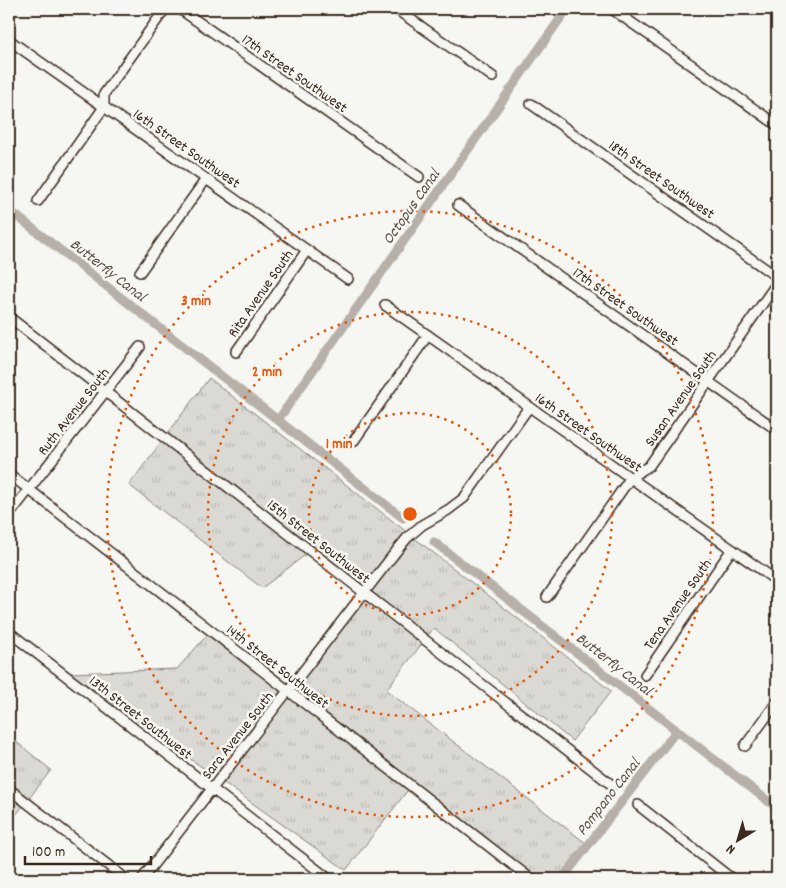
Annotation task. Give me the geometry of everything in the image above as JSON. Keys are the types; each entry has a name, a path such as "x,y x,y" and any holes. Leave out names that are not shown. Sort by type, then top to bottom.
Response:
{"street":[{"path":"38,200 104,107 104,94 165,9"},
{"name":"17th Street Southwest","path":"180,9 419,177"},
{"path":"396,9 493,77"},
{"path":"612,9 777,125"},
{"name":"16th Street Southwest","path":"9,40 348,279"},
{"name":"18th Street Southwest","path":"531,104 777,277"},
{"path":"140,272 206,179"},
{"name":"17th Street Southwest","path":"458,205 777,430"},
{"name":"Rita Avenue South","path":"236,352 307,250"},
{"name":"Susan Avenue South","path":"547,597 631,477 649,466 777,284"},
{"name":"16th Street Southwest","path":"385,305 777,581"},
{"name":"15th Street Southwest","path":"9,318 612,786"},
{"path":"353,442 428,335"},
{"name":"Ruth Avenue South","path":"9,515 140,347"},
{"name":"Sara Avenue South","path":"142,879 394,554 414,531 464,498 529,407"},
{"name":"14th Street Southwest","path":"9,474 531,879"},
{"name":"Tena Avenue South","path":"644,675 732,549"},
{"name":"13th Street Southwest","path":"9,632 329,879"},
{"path":"745,746 777,702"},
{"path":"9,789 126,879"},
{"path":"638,805 732,879"}],"green space":[{"path":"209,378 611,691 572,741 434,628 386,690 591,847 566,879 540,879 411,786 346,870 70,673 177,669 209,633 282,690 361,588 313,549 262,588 129,485"},
{"path":"9,736 51,770 9,824"}],"waterway":[{"name":"Octopus Canal","path":"278,420 567,9"},
{"name":"Butterfly Canal","path":"9,210 403,518"},
{"name":"Butterfly Canal","path":"434,542 777,808"},
{"name":"Pompano Canal","path":"562,879 677,730"}]}
